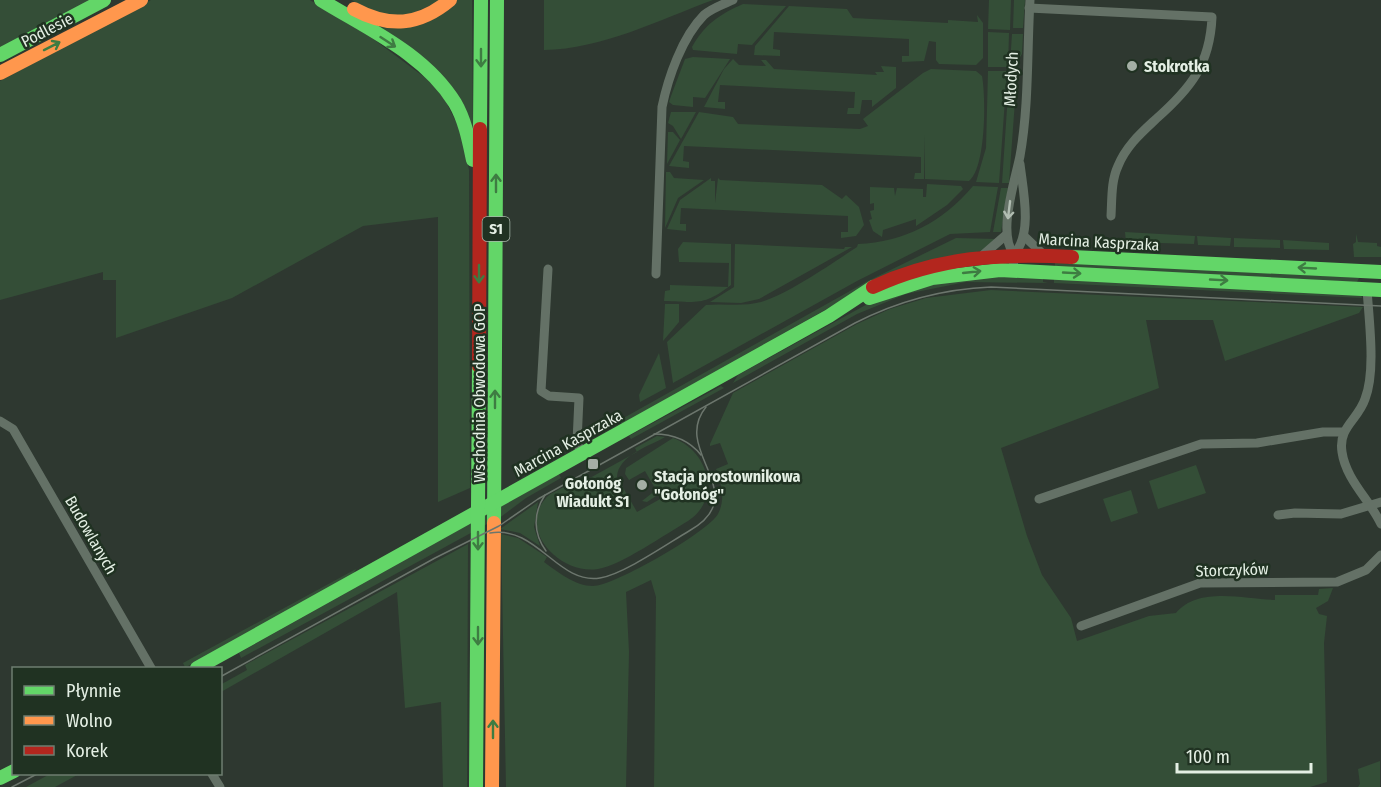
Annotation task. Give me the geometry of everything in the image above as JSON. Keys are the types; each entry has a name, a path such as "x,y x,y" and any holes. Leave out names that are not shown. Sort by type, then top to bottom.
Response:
{"main road":[{"name":"Podlesie","path":"0,55 104,0"},
{"name":"Podlesie","path":"0,73 141,0"},
{"path":"321,0 404,53 442,84 462,117 480,194"},
{"path":"344,0 369,17 400,24 423,20 450,0"},
{"name":"Wschodnia Obwodowa GOP","path":"476,787 481,0"},
{"name":"Wschodnia Obwodowa GOP","path":"492,787 497,0"},
{"name":"Marcina Kasprzaka","path":"201,667 829,316 891,279 937,264 981,256 1014,254 1381,272"},
{"name":"Marcina Kasprzaka","path":"829,316 871,297 921,280 975,271 1013,270 1374,290"},
{"path":"1366,271 1374,290"}],"street":[{"path":"656,274 662,107 666,89 681,53 700,20 712,10 733,0"},
{"path":"1071,0 1071,10"},
{"path":"1029,4 1071,10 1212,17 1210,39 1200,70 1183,94 1133,141 1118,166 1113,181 1111,216"},
{"name":"Młodych","path":"1024,236 1020,158 1029,4"},
{"name":"Młodych","path":"1006,236 1013,181 1020,158"},
{"path":"981,256 1006,236 1009,248 1014,254"},
{"path":"1013,270 1014,254 1020,248 1024,236 1046,256"},
{"path":"548,269 542,391 549,396 579,398 577,442 581,454"},
{"path":"1374,290 1368,391 1363,405 1343,432 1341,441 1344,463 1381,524"},
{"name":"Budowlanych","path":"0,421 13,429 150,667"},
{"path":"1039,499 1195,445 1250,444 1323,432 1343,432"},
{"path":"1278,515 1341,514 1381,502"},
{"name":"Storczyków","path":"1082,626 1200,583 1337,582 1366,570 1381,555"}],"green space":[{"path":"0,0 95,0 0,51"},
{"path":"151,0 310,0 372,38 439,88 462,134 469,170 470,488 438,502 438,217 363,226 232,298 116,338 116,280 103,280 103,272 0,300 0,81"},
{"path":"352,0 443,0 399,19 362,7"},
{"path":"456,0 472,0 473,135 460,104 379,25"},
{"path":"544,0 713,0 609,39 587,45 544,50"},
{"path":"989,0 1011,0 1010,30 988,29"},
{"path":"1014,0 1025,0 1023,28 1013,28"},
{"path":"743,4 786,6 752,45 738,44 737,54 693,50 692,47 707,26"},
{"path":"789,6 847,9 853,18 948,23 948,20 978,22 977,15 983,23 983,58 976,65 939,64 936,60 936,42 929,41 924,61 902,62 902,56 909,56 909,39 774,32 773,49 780,50 780,56 754,55 755,46"},
{"path":"988,32 1009,33 1008,67 988,67"},
{"path":"1012,34 1023,34 1022,54 1018,60 1009,183 1002,183"},
{"path":"693,57 730,59 705,98 693,97 693,107 673,105 669,102 685,59"},
{"path":"733,59 739,65 766,66 761,60 766,60 774,69 877,75 875,72 884,72 881,66 896,67 896,88 872,107 872,100 862,100 860,114 847,114 848,108 854,108 855,92 720,85 718,102 725,102 725,109 704,107 724,69"},
{"path":"931,69 976,71 982,76 984,115 982,148 975,174 969,181 925,179 924,135 924,179 914,179 915,173 921,173 921,157 684,146 683,161 689,162 689,168 669,166 699,112 733,117 738,124 860,129 868,126 863,119"},
{"path":"988,71 1007,71 999,183 976,182 986,148"},
{"path":"671,112 696,112 681,139 673,126 668,123"},
{"path":"668,132 673,132 680,140 667,164"},
{"path":"666,172 670,172 674,178 704,180 678,198 665,228"},
{"path":"711,178 711,181 715,181 715,203 718,178 720,180 822,185 842,199 846,195 859,207 864,225 856,236 841,238 841,232 848,232 848,216 681,208 680,224 686,224 686,231 667,229 680,200"},
{"path":"927,184 961,186 963,189 947,205 916,226 916,219 883,230 882,237 873,231 869,220 872,219 870,211 874,210 874,203 870,204 870,187 894,188 895,196 897,188 923,189 923,197 926,197"},
{"path":"973,186 998,187 990,232 950,234 857,281 673,383 667,342 706,305 747,304 772,298 810,278 857,247 858,244 891,239 922,228 949,210"},
{"path":"1001,188 1008,188 1001,232 993,232"},
{"path":"1125,232 1195,236 1194,244 1126,242"},
{"path":"1356,234 1358,242 1377,243 1377,246 1381,247 1381,257 1354,257 1353,244 1356,242"},
{"path":"1197,236 1231,238 1230,246 1198,245"},
{"path":"956,238 997,239 983,250 857,292 622,424 620,420 866,282"},
{"path":"1234,238 1280,240 1280,248 1234,247"},
{"path":"1283,240 1329,243 1329,250 1284,249"},
{"path":"683,242 731,244 731,285 722,292 707,300 664,301 665,291 670,290 670,285 728,287 729,263 679,262 678,249"},
{"path":"735,244 844,249 852,247 759,299 741,303 710,302 734,287"},
{"path":"1055,261 1359,278 1357,282 1049,267 1055,266"},
{"path":"983,275 1043,276 1043,282 1048,283 966,282 906,294 857,314 733,383 738,375 873,301 904,290"},
{"path":"1054,278 1361,293 1362,298 1054,283"},
{"path":"991,290 1363,307 1359,313 1225,361 1213,320 1146,320 1159,388 1001,448 1027,536 1042,575 1071,618 1077,641 1149,616 1176,613 1197,599 1222,596 1275,600 1275,595 1318,595 1319,589 1333,588 1328,601 1316,608 1319,614 1327,616 1324,643 1327,782 1310,787 654,787 656,597 651,580 626,592 629,652 626,787 506,787 501,534 518,538 547,557 544,562 555,570 573,581 586,585 604,584 639,568 680,545 718,514 722,497 716,469 728,464 720,443 710,446 710,444 733,393 857,324 890,309 926,298"},
{"path":"665,304 679,304 679,322 663,341"},
{"path":"659,353 666,388 640,402 639,395"},
{"path":"721,386 724,388 631,439 629,436"},
{"path":"657,436 665,437 643,448 637,452 635,448"},
{"path":"673,438 685,444 703,464 707,476 708,488 699,512 643,548 607,567 584,569 557,558 540,536 537,523 538,510 546,498 566,486 568,490 632,455 623,463 617,477 637,512 662,498 659,494 647,502 642,501 656,490 645,471 629,480 625,474 626,468"},
{"path":"1196,465 1206,493 1158,509 1149,481"},
{"path":"559,474 561,478 526,498 502,516 241,658 239,653"},
{"path":"1131,490 1138,513 1111,522 1103,499"},
{"path":"538,502 534,527 540,546 520,533 500,529"},
{"path":"468,544 467,787 443,787 441,702 405,708 397,592 222,691 222,684 247,670 245,665"},
{"path":"356,569 353,574 185,667 183,663"},
{"path":"1380,761 1380,787 1358,787 1360,784 1358,769"},
{"path":"48,775 77,775 55,787 26,787"}],"tram line":[{"path":"222,676 435,558 499,526 538,499 855,323 904,302 938,293 991,287 1381,306"},
{"path":"490,533 506,533 521,538 559,565 585,578 610,575 645,558 707,517 714,502 714,487 697,440 698,423 706,407"},
{"path":"654,434 680,439 691,445 701,455"},
{"path":"545,495 538,509 536,523 539,537 546,551"},
{"path":"12,787 35,775"}],"traffic: fast":[{"path":"0,55 104,0"},
{"path":"321,0 376,32 428,70 455,103 466,131 473,160"},
{"path":"480,129 481,0"},
{"path":"494,523 497,0"},
{"path":"1072,257 1381,272"},
{"path":"869,298 932,278 1000,270 1381,290"},
{"path":"199,667 829,316 873,287"},
{"path":"476,787 479,366"},
{"path":"0,778 12,772"}],"traffic: slow":[{"path":"0,73 141,0"},
{"path":"354,9 379,19 404,21 427,15 450,0"},
{"path":"492,787 494,523"}],"traffic: jam":[{"path":"479,366 480,129"},
{"path":"873,287 921,269 970,259 1020,256 1072,257"}],"place":[{"name":"Stokrotka","path":"1132,66"},
{"name":"Gołonóg Wiadukt S1","path":"593,464"},
{"name":"Stacja prostownikowa \"Gołonóg\"","path":"642,485"}]}
